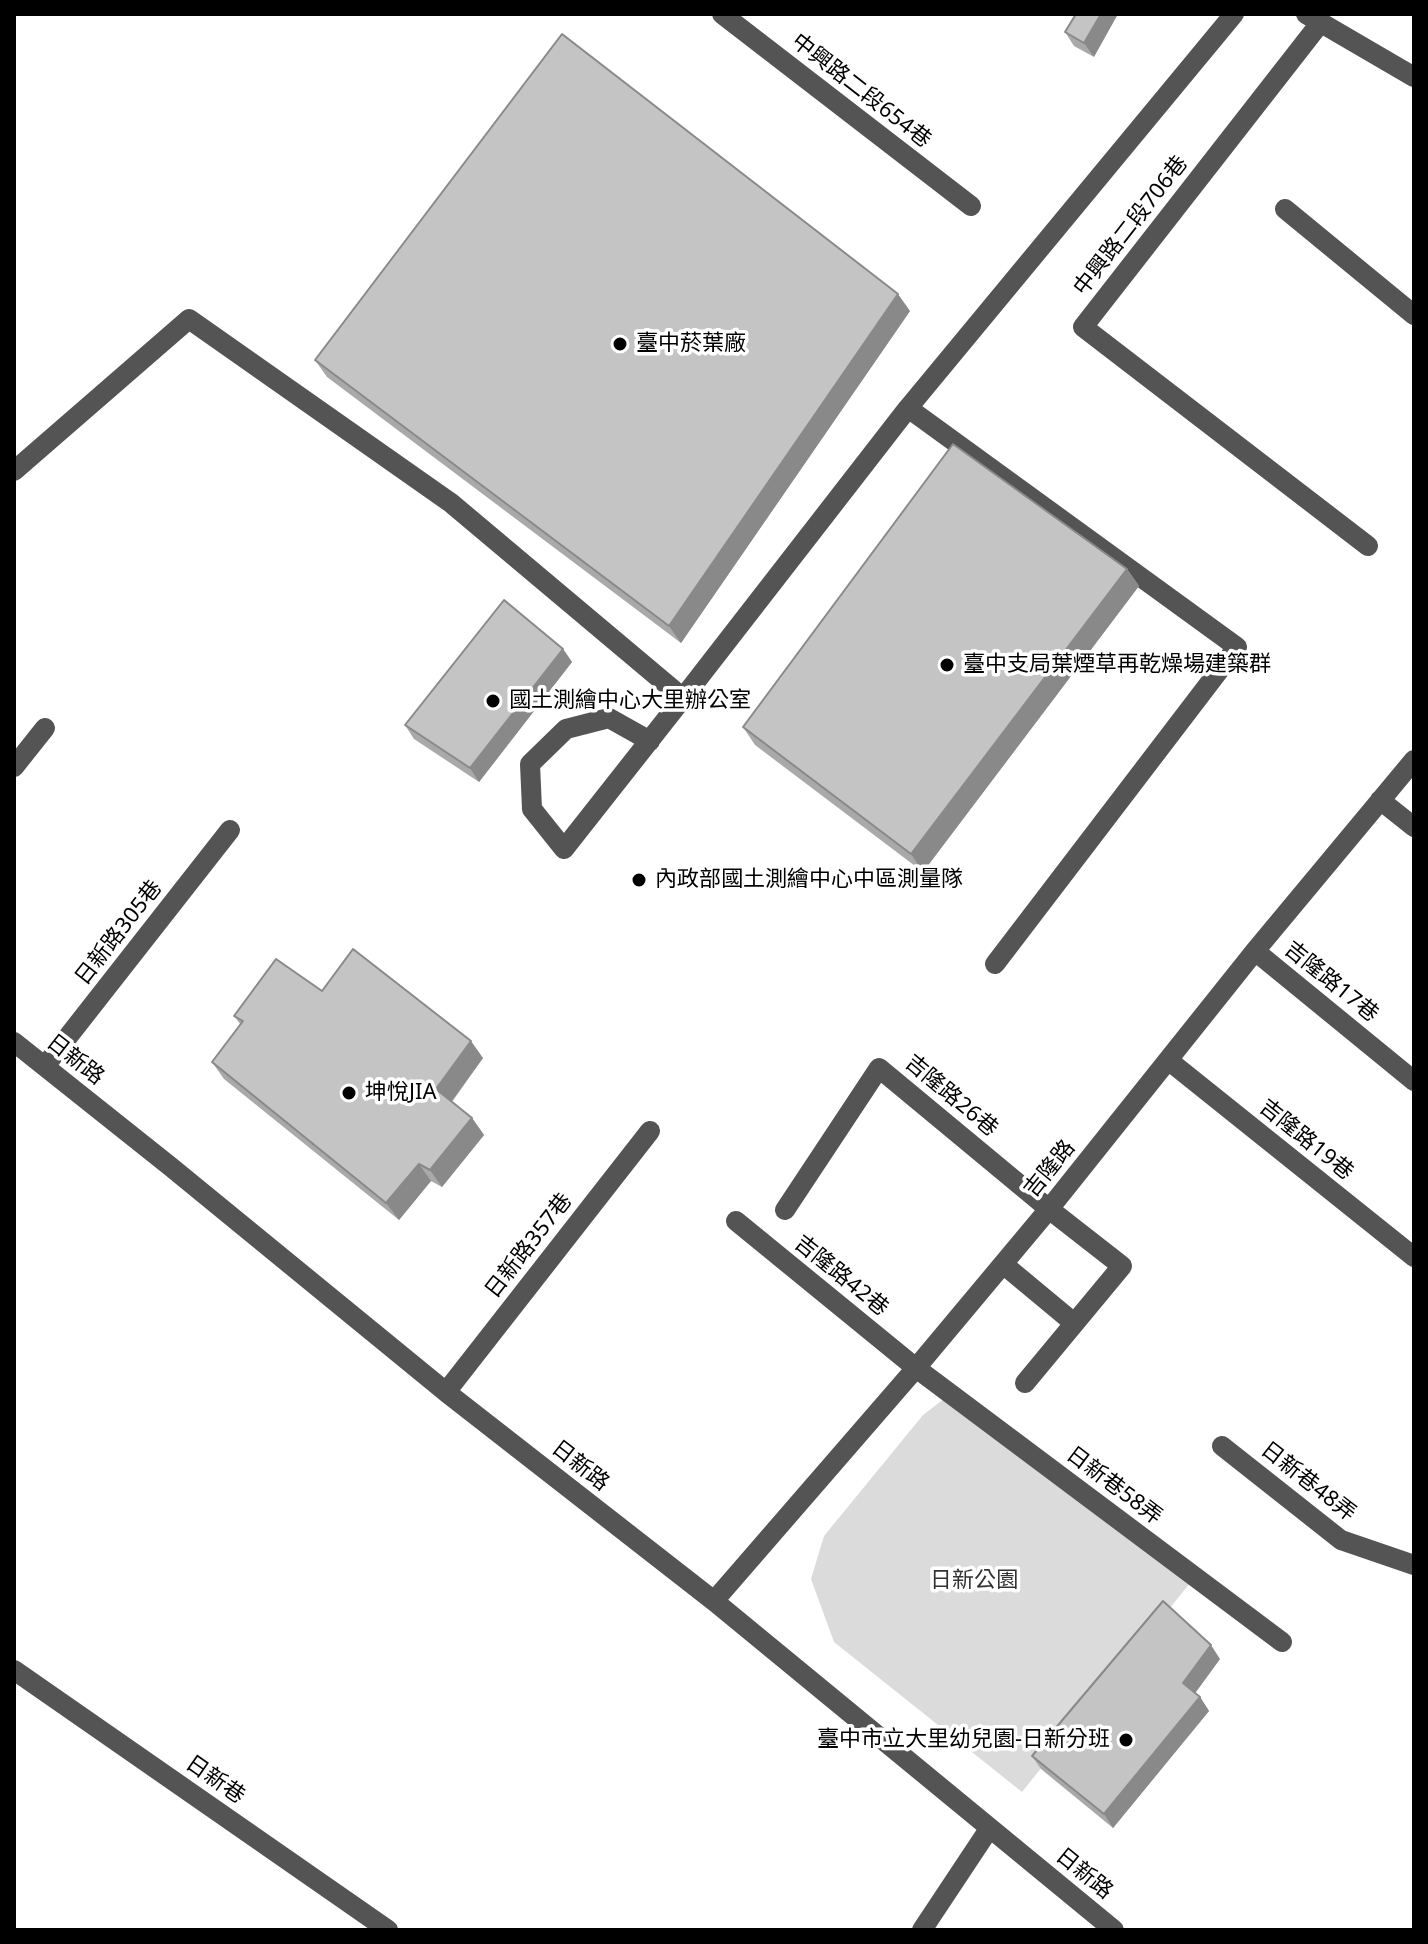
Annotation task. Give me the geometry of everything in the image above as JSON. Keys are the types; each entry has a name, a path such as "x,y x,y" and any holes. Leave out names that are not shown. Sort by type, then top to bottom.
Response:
{"street":[{"name":"中興路二段654巷","path":"722,14 971,206"},
{"path":"650,741 609,718 566,729 530,764 532,809 564,849 650,741 908,408 1234,14"},
{"path":"1314,18 1414,77"},
{"name":"中興路二段706巷","path":"1314,18 1083,327 1368,546"},
{"path":"1285,209 1414,315"},
{"path":"14,471 189,319 451,503 683,698"},
{"path":"908,408 1237,647 995,964"},
{"path":"14,767 45,728"},
{"name":"吉隆路","path":"714,1601 1049,1209 1255,951 1414,760"},
{"path":"1380,800 1414,827"},
{"name":"日新路305巷","path":"45,1066 230,830"},
{"name":"吉隆路17巷","path":"1255,951 1414,1081"},
{"name":"日新路","path":"14,1042 446,1392 714,1601 1114,1930"},
{"name":"吉隆路19巷","path":"1168,1060 1414,1257"},
{"name":"吉隆路26巷","path":"785,1210 879,1068 1049,1209"},
{"name":"日新路357巷","path":"446,1392 650,1131"},
{"path":"1025,1383 1122,1266 1049,1209"},
{"name":"吉隆路42巷","path":"736,1221 916,1368"},
{"path":"1003,1264 1074,1323"},
{"name":"日新巷58弄","path":"916,1368 1282,1642"},
{"name":"日新巷48弄","path":"1222,1446 1341,1540 1414,1565"},
{"name":"日新巷","path":"14,1670 388,1930"},
{"path":"922,1930 989,1829"}],"green space":[{"name":"日新公園","path":"953,1392 1190,1583 1022,1792 834,1642 811,1579 824,1536 923,1415"}],"building":[{"path":"1076,14 1101,14 1084,43 1065,32"},
{"name":"臺中菸葉廠","path":"562,34 898,294 669,626 315,360"},
{"name":"臺中支局葉煙草再乾燥場建築群","path":"953,444 1127,569 911,854 743,727"},
{"name":"國土測繪中心大里辦公室","path":"504,600 563,649 470,768 405,725"},
{"name":"坤悅JIA","path":"353,949 471,1041 436,1089 472,1118 430,1170 419,1164 386,1203 212,1062 243,1021 234,1016 276,959 322,991"},
{"name":"臺中市立大里幼兒園-日新分班","path":"1163,1601 1211,1645 1183,1683 1200,1697 1104,1814 1032,1756"}],"place":[{"name":"臺中菸葉廠","path":"620,344"},
{"name":"臺中支局葉煙草再乾燥場建築群","path":"947,665"},
{"name":"國土測繪中心大里辦公室","path":"493,701"},
{"name":"內政部國土測繪中心中區測量隊","path":"639,880"},
{"name":"坤悅JIA","path":"349,1093"},
{"name":"臺中市立大里幼兒園-日新分班","path":"1126,1740"}]}
